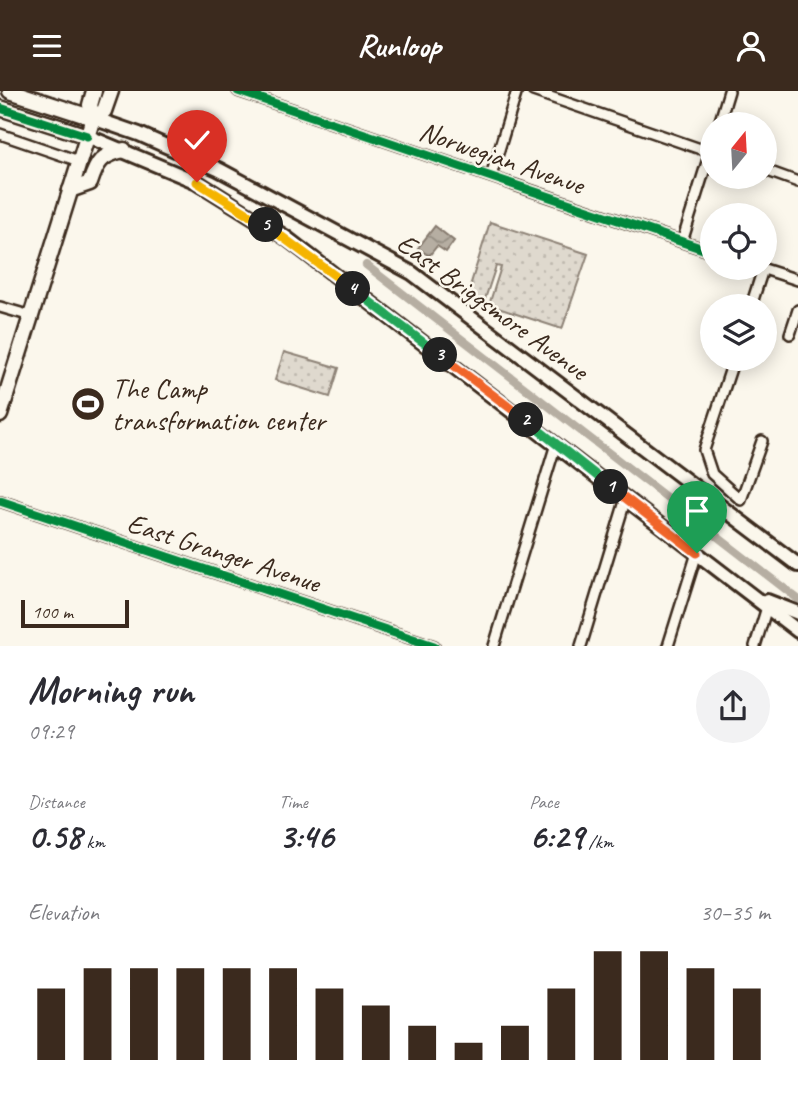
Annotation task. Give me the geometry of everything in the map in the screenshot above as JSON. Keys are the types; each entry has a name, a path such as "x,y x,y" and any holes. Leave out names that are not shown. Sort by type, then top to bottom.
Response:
{"main road":[{"path":"10,91 93,118"},
{"path":"0,415 93,118 90,106 94,91"},
{"path":"93,118 104,111 111,91"},
{"path":"0,108 87,136 197,182 285,237 798,631"},
{"name":"East Briggsmore Avenue","path":"93,118 139,134 218,169 412,273 798,565"},
{"path":"70,190 90,183 97,162 105,155 124,150"},
{"path":"734,582 749,588 772,604 798,613"}],"street":[{"path":"491,177 517,91"},
{"path":"533,91 700,146"},
{"path":"723,112 729,91"},
{"name":"Norwegian Avenue","path":"242,92 700,248"},
{"path":"0,134 79,161"},
{"path":"777,174 798,181"},
{"path":"682,242 700,187"},
{"path":"777,273 798,280"},
{"path":"0,307 31,316"},
{"path":"790,334 798,310"},
{"path":"730,371 704,450 712,474 741,500 762,441"},
{"path":"494,646 556,444"},
{"path":"581,646 626,498"},
{"name":"East Granger Avenue","path":"0,501 434,646"},
{"path":"668,646 697,553"},
{"path":"755,646 767,607"}],"shaded area":[{"path":"490,222 588,254 562,329 489,305 501,267 496,266 484,302 467,296"},
{"path":"284,352 339,368 330,397 275,380"}],"water":[{"path":"435,226 454,241 446,252 437,246 429,256 418,248"}],"waterway":[{"path":"366,265 798,599"}],"cycle path":[{"path":"238,91 700,248"},
{"path":"0,108 87,136"},
{"path":"0,501 434,646"}],"place":[{"name":"The Camp transformation center","path":"88,404"}],"route":[{"path":"197,182 285,237 697,553"}]}
